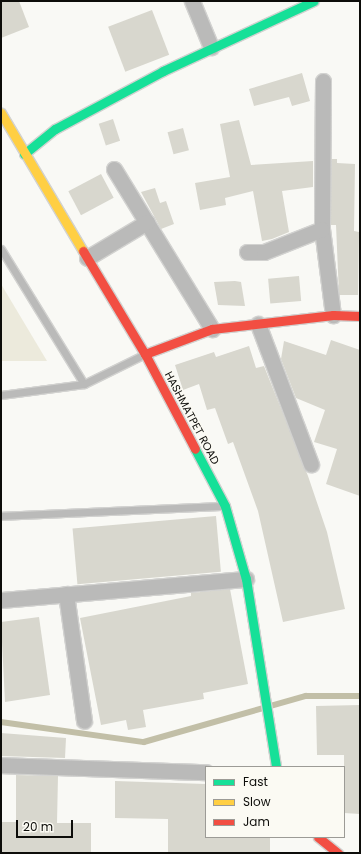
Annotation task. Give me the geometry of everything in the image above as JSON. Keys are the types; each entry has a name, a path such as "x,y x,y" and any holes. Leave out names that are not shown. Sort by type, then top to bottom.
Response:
{"main road":[{"path":"24,154 55,129 210,47 314,1"},
{"name":"HASHMATPET ROAD","path":"1,113 24,154 145,354 225,506 246,579 275,751 276,766"},
{"path":"145,354 212,329 333,315 360,316"},
{"path":"319,838 338,853"}],"street":[{"path":"192,1 210,47"},
{"path":"323,81 322,228 333,315"},
{"path":"114,169 212,329"},
{"path":"87,258 146,222"},
{"path":"247,252 264,252 322,228"},
{"path":"258,324 311,464"},
{"path":"1,600 246,579"},
{"path":"66,594 84,721"},
{"path":"1,765 205,772"}],"lane":[{"path":"1,249 84,384"},
{"path":"1,394 84,384 145,354"},
{"path":"1,516 225,506"}],"shaded area":[{"path":"1,284 47,361 1,361"}],"building":[{"path":"1,1 19,1 29,27 1,38"},
{"path":"152,10 169,55 125,72 108,27"},
{"path":"302,73 310,101 292,106 289,97 254,106 249,89"},
{"path":"113,119 120,141 106,146 99,124"},
{"path":"239,120 251,165 313,161 313,187 282,191 289,232 272,239 262,241 253,191 225,198 226,205 200,210 195,183 230,177 220,124"},
{"path":"183,128 189,150 173,154 168,132"},
{"path":"331,159 337,159 337,163 355,164 354,231 359,232 358,295 339,295 336,225 331,225"},
{"path":"101,174 114,198 81,215 68,191"},
{"path":"155,188 160,203 166,201 174,224 161,229 141,192"},
{"path":"299,276 301,301 270,304 268,279"},
{"path":"214,282 241,282 245,306 218,305"},
{"path":"331,340 360,350 360,496 326,484 337,449 314,442 325,410 296,398 281,359 284,341 326,355"},
{"path":"249,346 256,368 264,366 308,476 327,532 345,609 283,622 258,511 233,442 228,444 215,408 207,410 199,384 183,390 175,365 214,352 216,357"},
{"path":"216,516 221,572 77,584 73,529"},
{"path":"230,589 248,684 203,693 204,699 143,710 146,727 128,730 126,720 101,725 80,618 191,596 191,593"},
{"path":"39,617 50,695 5,702 1,622"},
{"path":"360,705 360,814 345,813 344,755 317,755 316,706"},
{"path":"1,733 66,738 65,758 1,756"},
{"path":"16,775 58,776 57,823 91,823 91,853 1,853 1,822 16,822"},
{"path":"115,781 205,784 205,838 270,838 270,853 168,853 168,819 115,818"}],"waterway":[{"path":"1,722 144,742 306,696 360,696"}],"traffic: fast":[{"path":"24,154 55,129 163,71 314,1"},
{"path":"195,449 225,506 246,579 276,766"}],"traffic: slow":[{"path":"1,113 83,251"}],"traffic: jam":[{"path":"83,251 145,354 195,449"},
{"path":"145,354 212,329 333,315 360,316"},
{"path":"319,838 338,853"}]}
